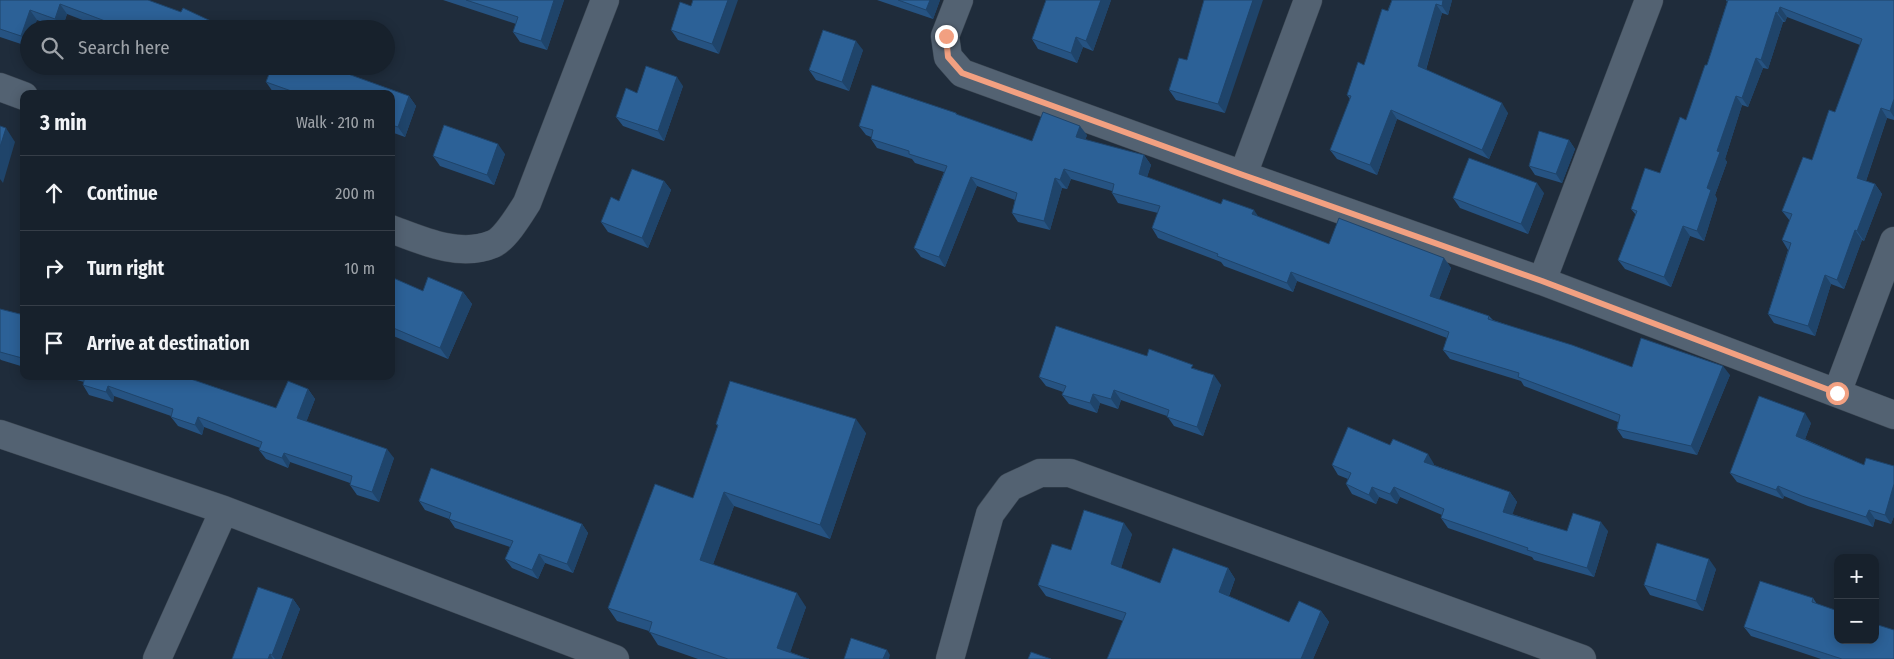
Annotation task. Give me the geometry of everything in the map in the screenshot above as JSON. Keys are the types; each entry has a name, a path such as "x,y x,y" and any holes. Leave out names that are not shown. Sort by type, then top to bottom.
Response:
{"street":[{"path":"395,231 436,246 466,250 494,244 514,224 527,202 604,0"},
{"path":"959,0 946,36 948,57 962,73 1542,281 1894,414"},
{"path":"1243,175 1308,0"},
{"path":"1542,281 1649,0"},
{"path":"0,87 20,94"},
{"path":"1837,393 1894,241"},
{"path":"0,434 224,510 574,652 615,659"},
{"path":"950,659 990,514 1010,487 1040,473 1070,473 1582,659"},
{"path":"157,659 224,510"}],"building":[{"path":"0,0 148,0 181,12 183,8 209,20 102,20 60,4 55,19 30,10 27,20 20,20 20,36 0,29"},
{"path":"466,0 554,0 541,41 513,32 518,17"},
{"path":"693,0 728,0 712,44 671,30 680,2 691,6"},
{"path":"898,0 930,0 926,10"},
{"path":"1046,0 1101,0 1086,41 1076,37 1071,53 1032,39"},
{"path":"1204,0 1253,0 1218,104 1169,90 1179,58 1187,60"},
{"path":"1392,0 1443,0 1442,6 1436,4 1418,66 1502,103 1482,150 1391,110 1370,165 1330,150 1351,96 1347,95 1358,62 1364,65 1382,9 1388,11"},
{"path":"1728,0 1894,0 1894,99 1890,111 1881,108 1857,178 1875,184 1857,231 1855,230 1837,280 1825,275 1808,326 1768,314 1791,243 1782,240 1792,214 1782,211 1803,157 1812,160 1829,110 1835,112 1862,39 1780,7 1778,13 1776,12 1761,60 1756,58 1742,98 1736,96 1717,151 1720,152 1707,188 1711,190 1697,231 1683,226 1664,277 1618,260 1637,211 1631,209 1645,168 1660,173 1680,117 1686,120 1705,65 1707,65"},
{"path":"823,30 856,41 842,82 809,70"},
{"path":"646,66 677,77 658,131 616,117 626,88 637,93"},
{"path":"269,75 351,75 392,90 289,90 266,82"},
{"path":"872,85 1032,141 1043,112 1080,126 1076,137 1144,155 1139,174 1221,204 1223,199 1254,210 1252,214 1329,244 1339,218 1444,258 1430,296 1489,316 1488,319 1572,345 1632,367 1641,338 1723,366 1691,446 1617,429 1620,415 1518,377 1519,373 1443,350 1449,332 1291,272 1287,283 1217,256 1218,254 1152,228 1160,206 1112,193 1114,184 1064,169 1060,180 1055,178 1044,221 1012,213 1017,193 971,177 939,257 914,248 947,166 871,139 873,130 859,126"},
{"path":"395,91 409,96 398,127 395,126"},
{"path":"444,125 498,144 487,175 433,156"},
{"path":"0,126 6,128 0,147"},
{"path":"1539,131 1569,140 1556,174 1529,166"},
{"path":"1469,158 1537,183 1521,224 1453,198"},
{"path":"632,169 664,181 642,238 601,222 611,197 619,201"},
{"path":"428,277 463,292 440,348 395,329 395,279 423,291"},
{"path":"0,309 20,314 20,357 0,352"},
{"path":"1056,326 1147,356 1149,349 1193,365 1191,368 1214,375 1197,427 1167,417 1169,410 1114,390 1111,399 1093,394 1090,403 1062,395 1066,386 1039,377"},
{"path":"84,380 194,380 276,408 288,381 308,389 297,418 387,449 372,492 350,485 352,476 284,453 282,458 259,450 262,442 198,417 195,425 171,417 173,409 108,386 106,392 83,385"},
{"path":"730,381 856,419 820,525 724,492 700,560 797,593 777,648 809,659 728,659 649,632 652,622 608,608 655,484 693,498 718,425 716,424"},
{"path":"1759,396 1805,413 1796,436 1864,465 1866,458 1894,466 1894,484 1885,515 1869,510 1866,517 1778,486 1776,490 1730,473"},
{"path":"1348,427 1390,445 1393,439 1428,454 1424,462 1510,492 1503,512 1567,531 1573,513 1601,522 1587,568 1527,550 1528,548 1441,518 1444,509 1394,487 1390,494 1372,487 1369,495 1346,484 1351,473 1332,465"},
{"path":"431,468 582,524 567,564 539,554 532,570 505,559 513,541 449,519 451,513 419,501"},
{"path":"1084,510 1124,523 1111,564 1160,583 1173,548 1228,568 1219,592 1289,622 1299,601 1321,611 1301,659 1107,659 1126,613 1038,585 1052,544 1071,550"},
{"path":"1657,543 1709,559 1696,601 1644,585"},
{"path":"1760,581 1813,598 1812,602 1834,610 1834,644 1879,644 1879,625 1894,630 1894,659 1842,659 1744,627"},
{"path":"258,587 293,599 272,655 270,654 268,659 232,659"},
{"path":"851,638 887,650 883,659 844,659"},
{"path":"1031,652 1051,659 1028,659"}],"route":[{"path":"946,36 948,57 962,73 1542,281 1837,393"}]}
